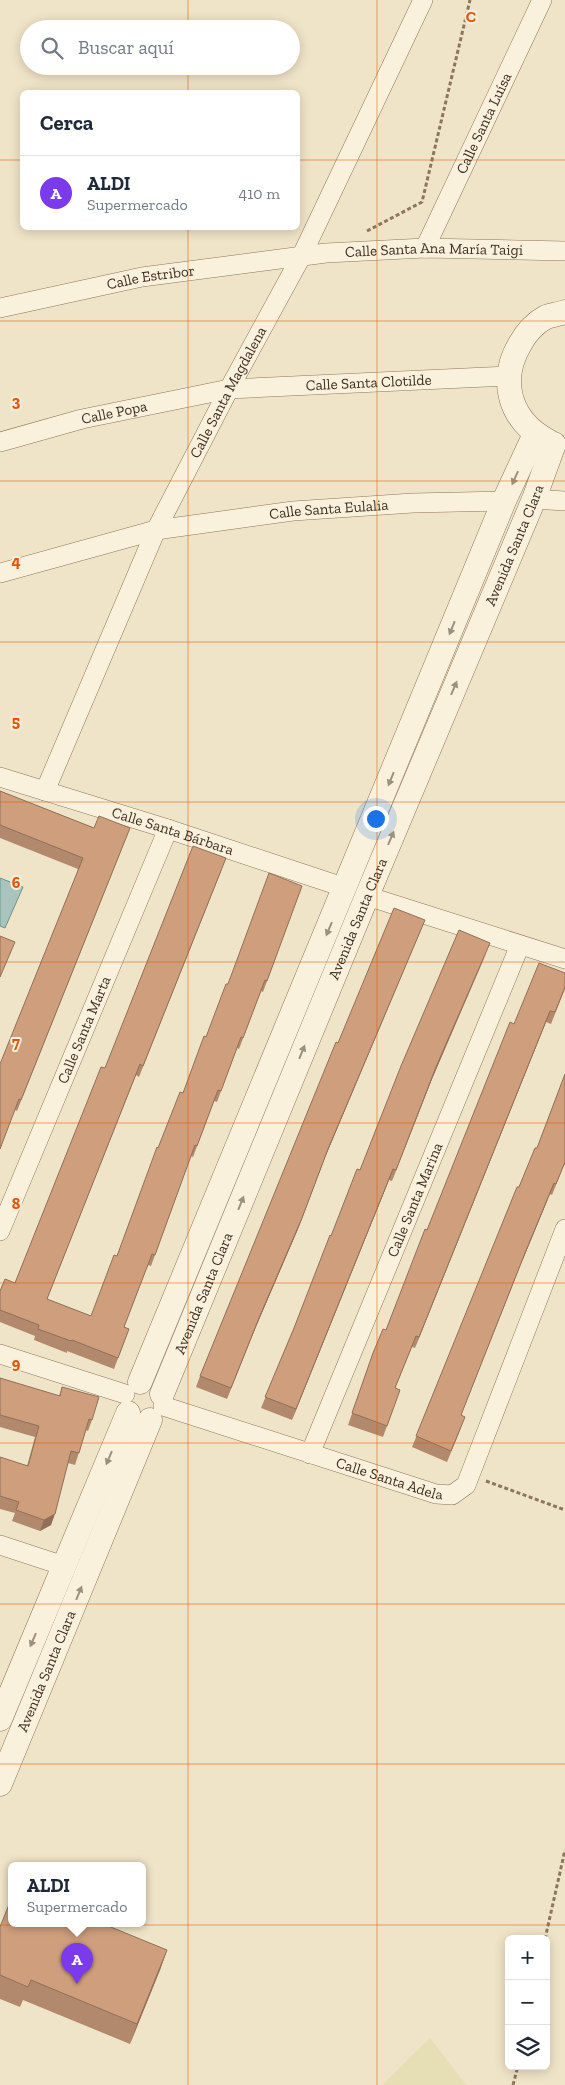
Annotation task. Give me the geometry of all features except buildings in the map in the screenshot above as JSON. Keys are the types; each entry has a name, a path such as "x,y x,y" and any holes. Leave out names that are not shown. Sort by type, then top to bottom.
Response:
{"street":[{"name":"Calle Santa Magdalena","path":"44,791 156,530 229,389 302,255 423,0"},
{"name":"Calle Santa Luísa","path":"426,248 542,0"},
{"name":"Calle Santa Ana María Taigi","path":"302,255 426,248 565,251"},
{"name":"Calle Estribor","path":"0,308 142,277 302,255"},
{"path":"551,442 521,420 511,399 508,376 511,359 527,332 547,317 565,312"},
{"name":"Calle Santa Clotilde","path":"229,389 508,376"},
{"name":"Calle Popa","path":"0,442 82,419 229,389"},
{"name":"Avenida Santa Clara","path":"0,1720 64,1566 131,1396 534,499 551,442"},
{"name":"Avenida Santa Clara","path":"0,1784 158,1407 504,502 551,442"},
{"path":"534,499 565,501"},
{"name":"Calle Santa Eulalia","path":"0,573 156,530 293,511 413,503 504,502"},
{"name":"Calle Santa Bárbara","path":"0,777 168,829 565,959"},
{"name":"Calle Santa Marta","path":"0,1231 168,829"},
{"name":"Calle Santa Marina","path":"310,1454 520,945"},
{"name":"Calle Santa Adela","path":"158,1407 436,1494 452,1495 466,1485 565,1229"},
{"path":"0,1354 131,1396 153,1384 158,1407 138,1420 131,1396"},
{"path":"0,1545 64,1566"}],"path":[{"path":"361,234 422,202 470,0"},
{"path":"470,1475 565,1510"},
{"path":"546,1935 565,1850"},
{"path":"513,2085 517,2070"}],"shaded area":[{"path":"430,2038 466,2085 382,2085"}],"water":[{"path":"0,878 23,887 5,928 0,926"}],"place":[{"name":"ALDI","path":"77,1984"}]}
